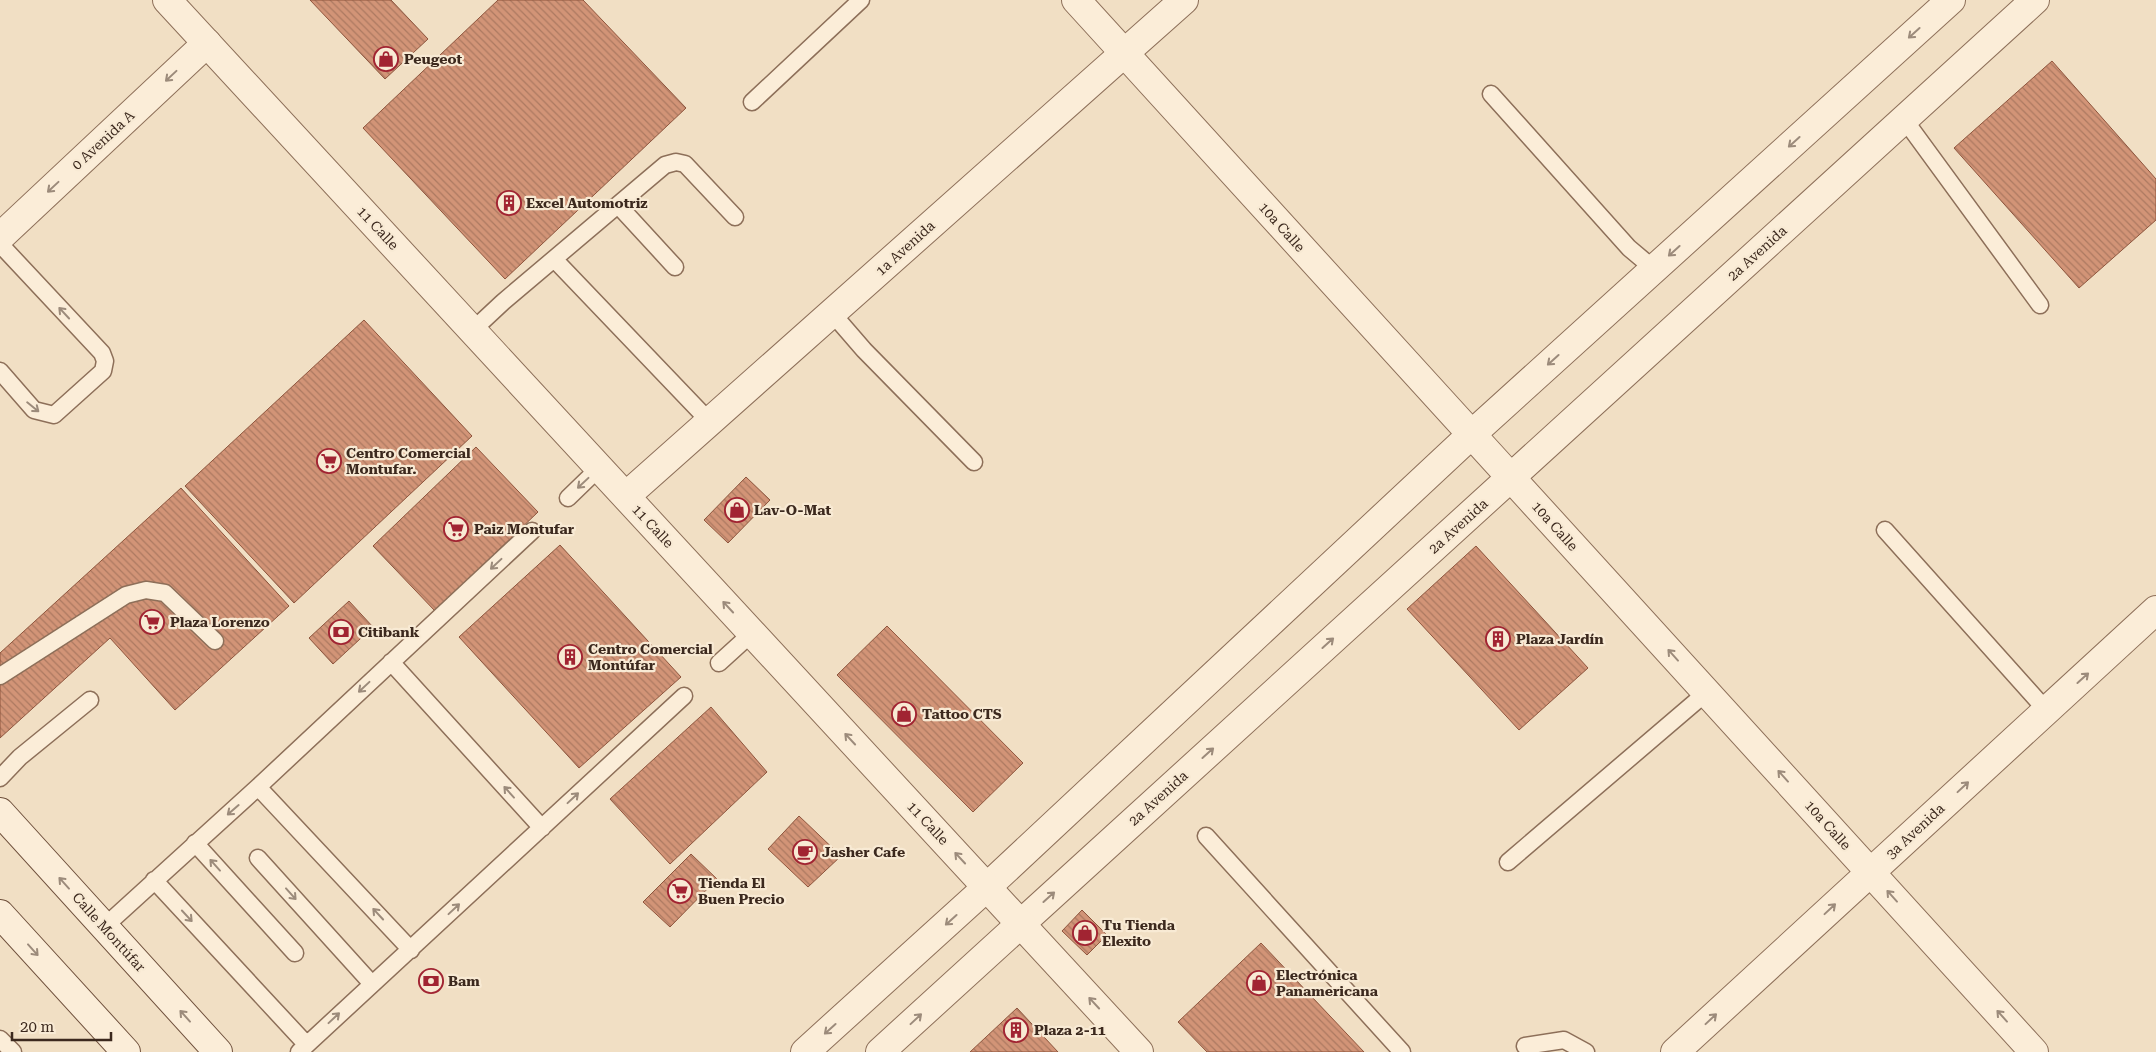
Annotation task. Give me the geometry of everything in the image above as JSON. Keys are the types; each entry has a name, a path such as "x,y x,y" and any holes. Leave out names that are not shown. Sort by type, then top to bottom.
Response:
{"street":[{"name":"11 Calle","path":"167,0 1139,1052"},
{"name":"10a Calle","path":"1076,0 2034,1052"},
{"name":"1a Avenida","path":"626,496 1184,0"},
{"path":"805,1052 987,887 1472,434 1950,0"},
{"name":"2a Avenida","path":"880,1052 2035,0"},
{"name":"0 Avenida A","path":"0,237 206,43"},
{"name":"3a Avenida","path":"1675,1052 2156,610"},
{"name":"Calle Montúfar","path":"0,812 218,1052"},
{"path":"0,914 126,1052"}],"lane":[{"path":"752,102 861,0"},
{"path":"1492,94 1630,248 1654,269"},
{"path":"1904,119 2040,305"},
{"path":"473,330 503,302 555,260 665,165 676,162 685,164 735,216"},
{"path":"618,205 675,267"},
{"path":"0,244 102,353 105,361 103,370 54,414 34,410 0,371"},
{"path":"555,260 710,422"},
{"path":"832,313 864,350 974,462"},
{"path":"568,498 599,468"},
{"path":"1884,530 2047,711"},
{"path":"104,927 258,787 532,531"},
{"path":"0,676 126,595 146,590 165,592 215,641"},
{"path":"719,663 752,633"},
{"path":"391,662 542,828"},
{"path":"1508,862 1707,692"},
{"path":"154,880 302,1048 411,950 684,696"},
{"path":"0,778 20,757 90,700"},
{"path":"258,787 411,950"},
{"path":"1206,836 1402,1052"},
{"path":"195,843 295,953"},
{"path":"258,858 372,984"},
{"path":"0,1039 13,1052"},
{"path":"1525,1046 1564,1040 1586,1052"}],"building":[{"name":"Peugeot","path":"310,0 391,0 428,39 385,79"},
{"name":"Excel Automotriz","path":"498,0 583,0 686,108 505,279 363,128"},
{"path":"2052,61 2156,179 2156,220 2079,288 1954,148"},
{"name":"Centro Comercial Montufar.","path":"364,320 472,436 294,603 185,486"},
{"name":"Paiz Montufar","path":"476,447 538,512 435,611 373,546"},
{"name":"Lav-O-Mat","path":"746,477 770,500 728,543 704,520"},
{"name":"Plaza Lorenzo","path":"181,488 289,606 175,710 110,638 0,738 0,653"},
{"name":"Centro Comercial Montúfar","path":"560,545 681,677 579,768 459,637"},
{"name":"Plaza Jardín","path":"1476,546 1588,668 1519,730 1407,609"},
{"name":"Citibank","path":"349,601 373,627 333,664 309,638"},
{"path":"887,626 1023,763 973,812 837,675"},
{"path":"711,707 767,772 670,864 610,799"},
{"name":"Jasher Cafe","path":"799,816 841,856 808,887 768,849"},
{"name":"Tienda El Buen Precio","path":"691,854 717,879 670,927 643,902"},
{"name":"Tu Tienda Elexito","path":"1082,910 1107,935 1087,955 1062,931"},
{"name":"Electrónica Panamericana","path":"1261,943 1364,1052 1207,1052 1178,1022"},
{"name":"Plaza 2-11","path":"1017,1008 1058,1052 970,1052"}],"place":[{"name":"Peugeot","path":"386,59"},
{"name":"Excel Automotriz","path":"509,203"},
{"name":"Centro Comercial Montufar.","path":"329,461"},
{"name":"Lav-O-Mat","path":"737,510"},
{"name":"Paiz Montufar","path":"456,529"},
{"name":"Plaza Lorenzo","path":"152,622"},
{"name":"Citibank","path":"341,632"},
{"name":"Plaza Jardín","path":"1498,639"},
{"name":"Centro Comercial Montúfar","path":"570,657"},
{"name":"Tattoo CTS","path":"904,714"},
{"name":"Jasher Cafe","path":"805,852"},
{"name":"Tienda El Buen Precio","path":"680,891"},
{"name":"Tu Tienda Elexito","path":"1085,933"},
{"name":"Bam","path":"431,981"},
{"name":"Electrónica Panamericana","path":"1259,983"},
{"name":"Plaza 2-11","path":"1016,1030"}]}
